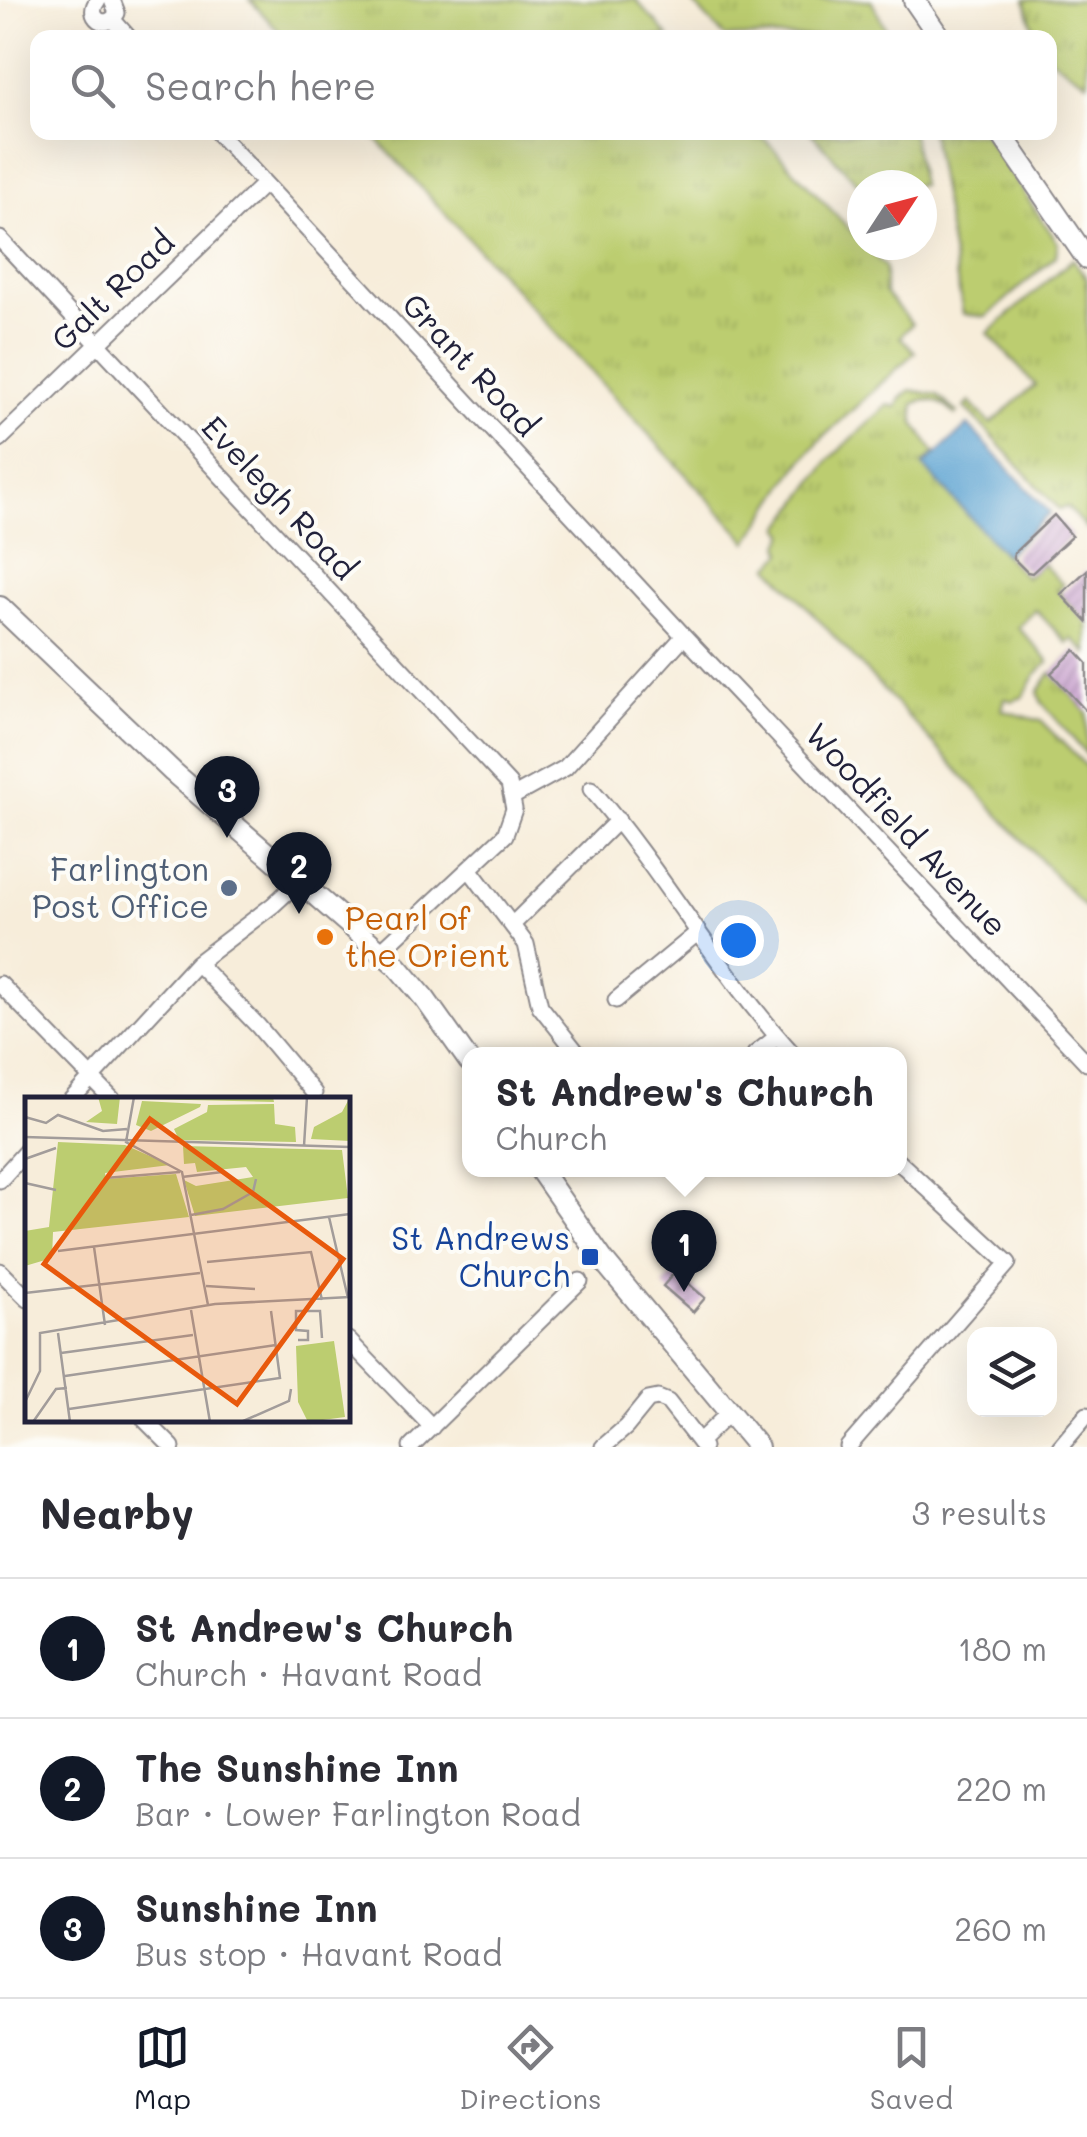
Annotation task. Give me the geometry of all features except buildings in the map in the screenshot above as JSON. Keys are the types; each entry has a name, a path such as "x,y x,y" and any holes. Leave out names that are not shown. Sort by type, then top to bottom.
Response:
{"main road":[{"path":"914,0 935,30"},
{"path":"1005,140 1087,259"},
{"path":"0,607 173,772 381,951 426,999 462,1051"},
{"path":"545,1177 604,1260 758,1447"}],"street":[{"path":"98,0 93,6 95,18 106,23 113,20 118,9 112,0"},
{"path":"113,20 122,30"},
{"name":"Grant Road","path":"224,140 684,636"},
{"name":"Galt Road","path":"0,438 264,184"},
{"name":"Evelegh Road","path":"0,239 509,784 514,796"},
{"path":"381,951 505,835 512,822 514,796 565,768 684,636"},
{"name":"Woodfield Avenue","path":"684,636 1087,1063"},
{"path":"591,789 618,820 696,934 786,1047"},
{"path":"514,924 618,820"},
{"path":"470,870 526,944 540,1006 572,1047"},
{"path":"73,1097 197,963 298,881"},
{"path":"616,1000 696,934"},
{"path":"197,963 258,1026 311,1096 329,1081"},
{"path":"0,984 110,1097"},
{"path":"764,1047 777,1037"},
{"path":"0,1180 25,1152"},
{"path":"848,1447 1008,1263 907,1169"},
{"path":"0,1270 25,1296"},
{"path":"411,1447 580,1281"},
{"path":"350,1342 432,1427"},
{"path":"604,1447 648,1400 668,1402 701,1445 728,1414"},
{"path":"1060,1447 1087,1415"},
{"path":"148,1422 172,1447"}],"green space":[{"path":"250,0 636,0 663,30 278,30"},
{"path":"690,0 871,0 886,30 718,30"},
{"path":"1025,0 1087,0 1087,82 1057,63 1057,30 1034,30"},
{"path":"377,140 766,140 847,227 847,260 878,260 885,267 885,293 912,324 900,337 915,352 821,439 795,469 748,542"},
{"path":"817,140 913,140 918,170 847,172"},
{"path":"932,140 988,140 1058,243 1056,256 986,317 963,314"},
{"path":"1073,259 1087,279 1087,529 1067,507 1059,509 965,407 970,402 991,424 1035,385 988,333"},
{"path":"910,390 937,395 958,413 955,415 931,400 914,404 914,423 935,453 922,465 1026,578 1042,563 1063,585 1058,591 1087,622 1087,653 1073,639 1067,643 1036,610 1018,627 1049,662 1036,674 1023,697 1011,701 1005,698 1002,710 1041,721 1087,767 1087,910 770,567 783,553 781,545 786,533 781,527 831,458 888,405 897,407"},
{"path":"1051,673 1087,712 1087,755 1041,701 1038,692"}],"water":[{"path":"968,425 1050,513 1005,555 923,466"}],"place":[{"name":"Sunshine Inn","path":"227,838"},
{"name":"Farlington Post Office","path":"229,888"},
{"name":"The Sunshine Inn","path":"299,914"},
{"name":"Pearl of the Orient","path":"325,937"},
{"name":"St Andrews Church","path":"590,1257"},
{"name":"St Andrew's Church","path":"684,1292"}]}
